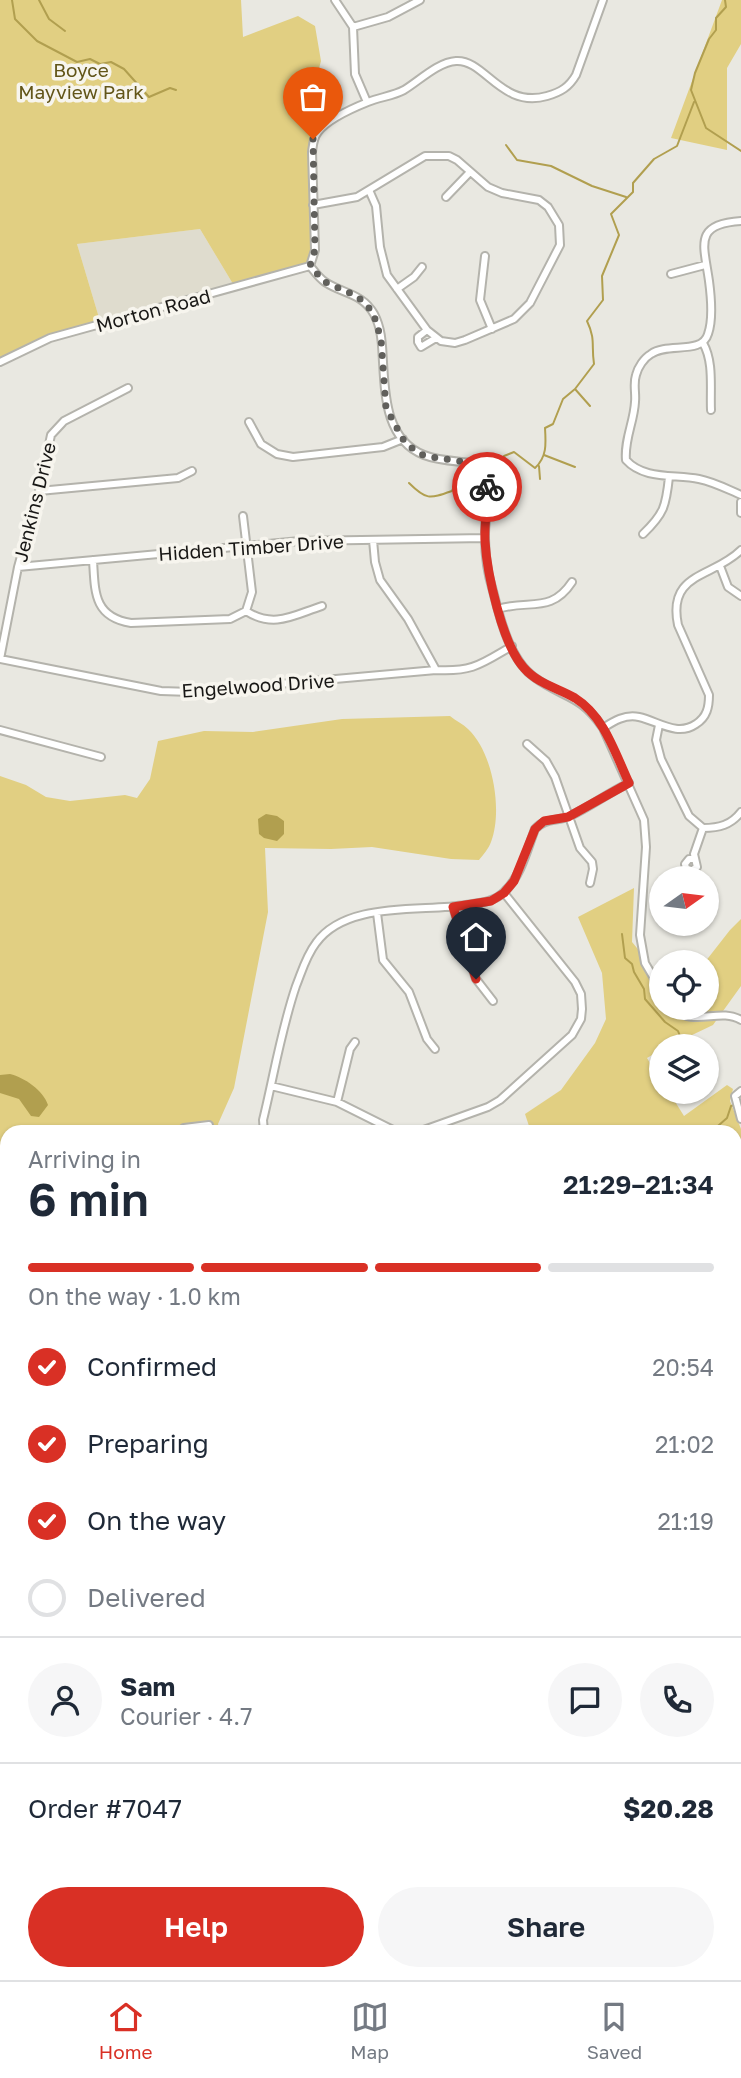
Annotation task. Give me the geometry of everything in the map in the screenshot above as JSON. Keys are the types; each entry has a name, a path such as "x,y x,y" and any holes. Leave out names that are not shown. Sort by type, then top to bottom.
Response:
{"street":[{"path":"335,0 352,27 355,74 367,102"},
{"path":"352,27 388,17 420,0"},
{"path":"603,0 576,75 562,91 538,99 522,98 501,88 468,64 456,61 394,95 367,102 331,121 318,132 313,139 315,250 310,266 325,282 357,296 373,312 381,339 386,408 403,439 415,451 425,456 472,463 478,466 485,476 485,538 492,589 517,659 532,676 584,705 603,728 643,820 646,833 640,913 642,950 649,970"},
{"path":"313,205 350,199 425,156 449,156 496,190 539,200 555,215 561,235 557,253 530,303 514,319 455,343 436,338 427,330 384,268 376,206 369,190"},
{"path":"446,197 470,172"},
{"path":"741,221 724,222 712,229 705,240 703,249 709,282 709,328 703,343 691,347 661,349 650,354 639,367 635,376 635,404 624,446 626,460 638,470 669,477 698,478 741,495"},
{"path":"485,256 480,300 492,329"},
{"path":"671,274 705,265"},
{"name":"Morton Road","path":"0,362 50,338 310,266"},
{"path":"397,289 414,277 422,267"},
{"path":"427,330 418,337 421,347 436,338"},
{"path":"703,343 709,353 710,362 710,410"},
{"name":"Jenkins Drive","path":"0,659 18,567 48,441 64,421 128,388"},
{"path":"249,422 261,444 277,454 293,457 383,447 403,439"},
{"path":"38,491 178,478 192,471"},
{"path":"643,534 662,514 667,503 669,477"},
{"path":"741,502 741,513"},
{"path":"93,560 98,603 119,621 131,623 230,619 246,611 252,593 243,516"},
{"name":"Hidden Timber Drive","path":"18,567 300,541 485,538"},
{"path":"373,540 380,580 408,619 436,670"},
{"path":"603,728 620,718 638,717 676,729 687,728 698,722 706,713 709,706 707,687 678,625 678,597 693,578 720,566 741,550"},
{"path":"720,566 728,587 741,596"},
{"path":"498,609 514,605 549,603 563,595 572,582"},
{"path":"246,611 261,620 275,621 322,606"},
{"name":"Engelwood Drive","path":"0,659 161,691 191,692 436,670 460,671 470,669 512,646"},
{"path":"659,725 656,740 661,759 689,816 703,828 723,826 741,812"},
{"path":"0,730 101,757"},
{"path":"527,744 551,769 580,848 592,862 590,883"},
{"path":"263,1125 283,1029 307,956 317,940 331,927 354,917 377,912 453,907 491,901 504,893 514,881 535,829 550,819 568,817 629,783"},
{"path":"694,859 703,828"},
{"path":"438,1125 500,1100 572,1035 580,1019 582,1001 575,982 504,893"},
{"path":"453,907 476,979 493,1001"},
{"path":"377,912 383,960 409,992 427,1039 436,1049"},
{"path":"719,1016 727,1015 741,1020"},
{"path":"337,1102 350,1049 355,1042"},
{"path":"271,1086 337,1102 383,1125"},
{"path":"741,1091 736,1103 741,1119"}],"shaded area":[{"path":"200,229 233,284 100,321 77,244"},
{"path":"266,814 277,816 284,821 284,834 277,841 259,834 258,819"},
{"path":"10,1074 22,1078 42,1094 48,1105 39,1117 31,1116 19,1099 0,1093 0,1075"}],"green space":[{"name":"Boyce Mayview Park","path":"0,0 241,0 243,37 298,16 315,26 321,61 315,83 312,136 313,254 308,264 233,284 200,229 77,244 100,321 28,344 0,358"},
{"path":"722,0 741,0 741,44 727,68 727,150 671,138"},
{"path":"450,716 466,727 484,752 496,799 490,844 479,860 451,859 372,847 265,848 268,912 234,1088 218,1125 0,1125 0,776 26,785 46,797 70,801 125,795 137,798 150,779 158,741 204,731 253,732 342,719"},
{"path":"634,888 632,942 649,963 649,1020 717,1020 713,1025 694,1034 649,1034 649,1104 676,1104 684,1116 701,1104 719,1104 719,1091 727,1085 733,1089 730,1101 739,1125 529,1125 525,1114 561,1090 595,1043 606,1019 602,973 578,917"},
{"path":"741,919 741,986 719,1017 719,950 714,950"}],"waterway":[{"path":"12,0 15,19 37,41 77,62 90,59 100,64 111,62 124,69 149,97 170,88 176,90"},
{"path":"39,0 49,19 65,31"},
{"path":"725,0 726,7 716,18 716,30 709,39 691,90 706,128 741,151"},
{"path":"590,406 575,389 594,364 592,338 587,321 603,300 602,276 619,235 611,214 633,192 633,183 654,159 677,146 694,102"},
{"path":"506,145 517,160 551,166 592,186 626,197"},
{"path":"499,465 504,456 514,452 535,468 544,455 545,428 553,424 563,399 575,389"},
{"path":"544,455 575,467"},
{"path":"539,466 540,479"},
{"path":"409,483 420,493 433,496 452,491 463,478 480,474"},
{"path":"622,934 625,958 632,964 644,989 645,999 679,1034"},
{"path":"719,1125 727,1118 731,1106 734,1105"}],"way so far":[{"path":"313,139 315,250 310,266 325,282 357,296 373,312 381,339 386,408 403,439 415,451 425,456 478,466 485,476 487,487"}],"route":[{"path":"476,979 453,907 491,901 504,893 514,881 535,829 544,821 568,817 629,783 594,715 573,697 532,676 517,659 492,589 485,538 487,487"}]}
